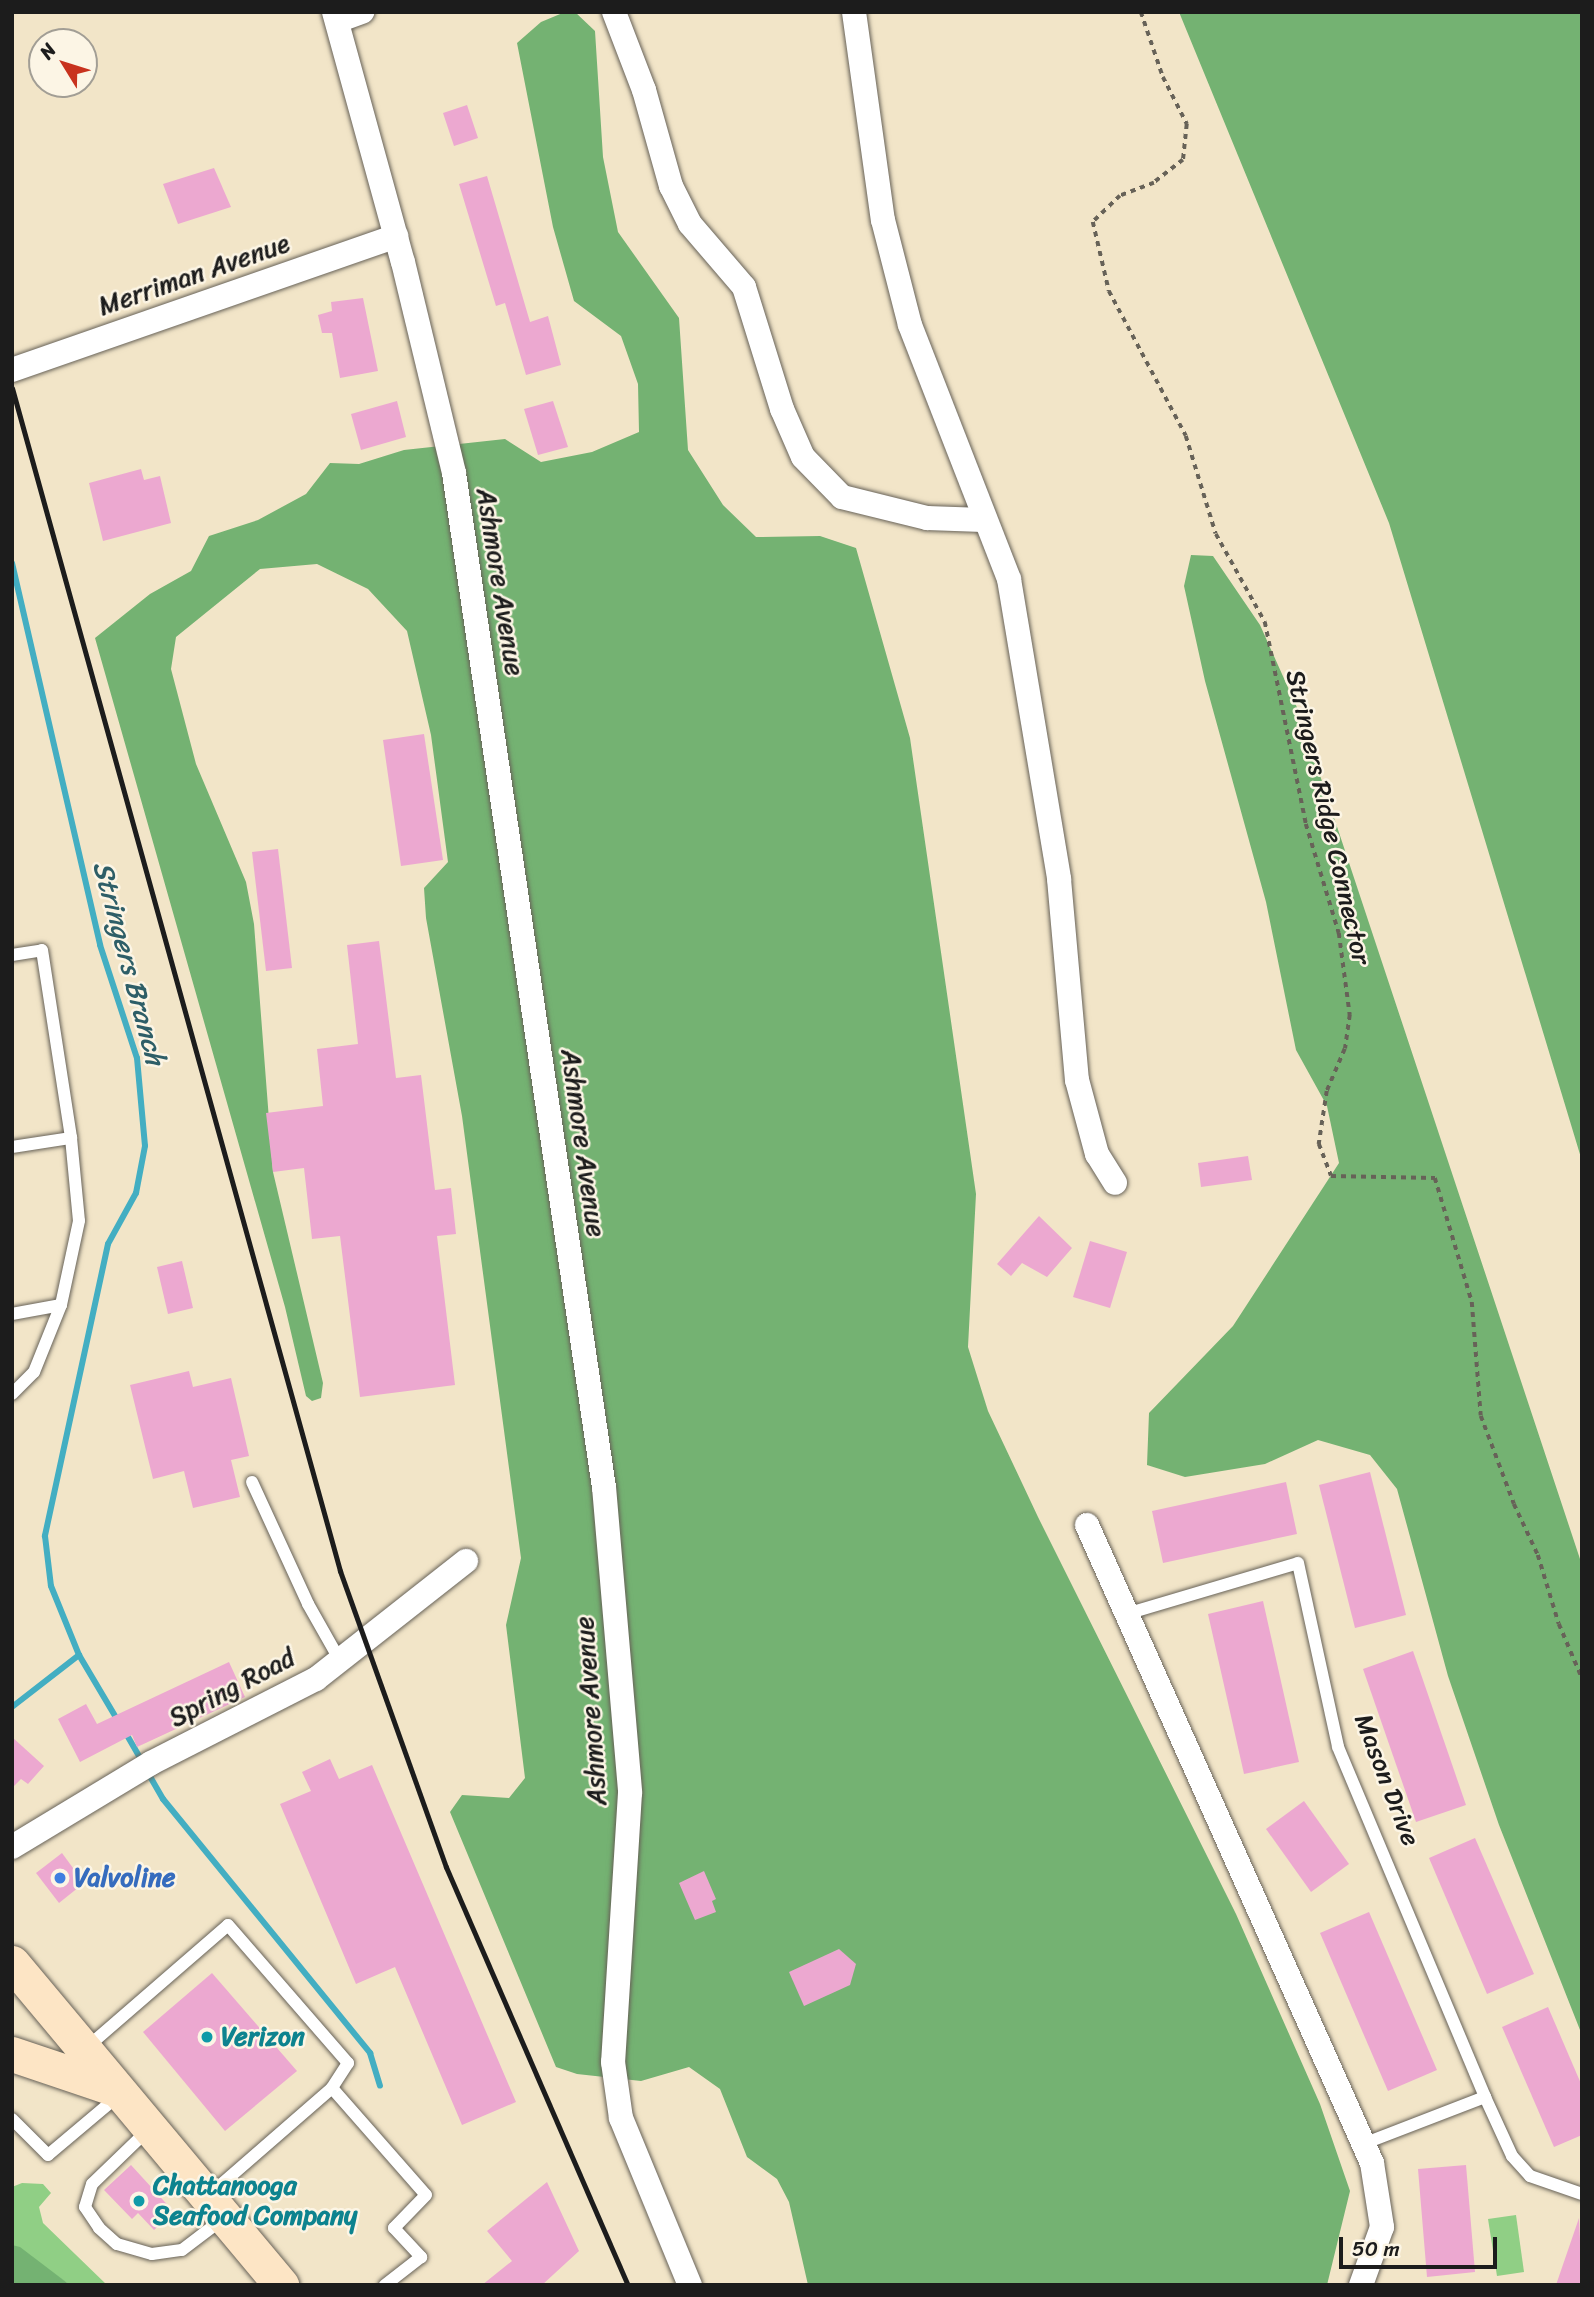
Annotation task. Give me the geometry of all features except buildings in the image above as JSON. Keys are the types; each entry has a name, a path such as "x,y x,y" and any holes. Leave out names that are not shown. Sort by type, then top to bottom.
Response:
{"main road":[{"path":"12,1963 116,2091 281,2285"},
{"path":"12,2054 116,2091"}],"street":[{"path":"335,17 362,12"},
{"path":"614,12 640,77 671,186 690,224 744,287 782,409 803,457 842,497 927,518 983,520"},
{"path":"854,12 883,220 910,325 983,520 1009,579 1059,879 1077,1080 1097,1154 1115,1183"},
{"name":"Ashmore Avenue","path":"335,17 396,236 454,473 604,1487 630,1793 613,2062 621,2118 690,2285"},
{"name":"Merriman Avenue","path":"12,370 396,236"},
{"path":"1087,1525 1372,2163 1382,2227 1361,2285"},
{"name":"Spring Road","path":"12,1847 151,1763 316,1679 338,1657 411,1607 466,1561"}],"lane":[{"path":"12,955 42,950 71,1138 79,1221 61,1305 34,1372 16,1392 12,1406"},
{"path":"12,1147 71,1138"},
{"path":"12,1314 61,1305"},
{"path":"252,1482 308,1604 338,1657"},
{"name":"Mason Drive","path":"1126,1614 1298,1563 1338,1747 1485,2097 1513,2156 1531,2176 1582,2194"},
{"path":"85,2050 228,1925 348,2063 332,2088 216,2208 182,2250 152,2254 117,2244 99,2228 85,2207 92,2184 149,2129"},
{"path":"332,2088 426,2195 394,2228 421,2257 385,2285"},
{"path":"12,2119 48,2155 116,2091"},
{"path":"1363,2144 1485,2097"}],"path":[{"name":"Stringers Ridge Connector","path":"1141,12 1163,77 1186,124 1183,160 1154,183 1120,196 1093,222 1109,291 1186,436 1216,534 1265,622 1306,824 1339,933 1350,1015 1345,1049 1326,1091 1319,1144 1331,1176 1435,1178 1472,1302 1481,1416 1514,1504 1538,1555 1559,1624 1582,1678"}],"green space":[{"path":"565,12 575,12 595,31 603,157 618,232 679,318 688,450 723,505 756,537 820,536 856,548 910,738 976,1194 968,1347 988,1411 1236,1914 1320,2104 1350,2191 1327,2285 808,2285 789,2202 777,2179 747,2157 720,2089 689,2067 641,2081 577,2074 556,2067 450,1812 462,1795 509,1798 525,1778 506,1625 521,1558 462,1116 426,918 424,888 448,862 431,735 407,631 368,589 317,564 260,569 176,637 171,669 196,764 246,882 254,924 273,1172 323,1383 321,1398 312,1401 306,1396 285,1307 95,638 150,594 191,571 209,536 258,520 306,494 330,463 359,464 404,450 505,439 541,462 592,452 639,432 638,384 621,336 574,301 553,227 517,43 541,22"},
{"path":"1179,12 1582,12 1582,1161 1389,523"},
{"path":"1191,555 1213,556 1260,625 1299,712 1582,1565 1582,2035 1499,1825 1448,1676 1397,1489 1370,1455 1318,1440 1265,1464 1185,1477 1147,1465 1149,1413 1233,1326 1339,1163 1327,1106 1296,1050 1266,902 1205,681 1184,586"},
{"path":"22,2183 43,2184 51,2193 39,2207 43,2223 107,2285 70,2285 12,2245 12,2187"},
{"path":"1516,2215 1524,2272 1497,2276 1488,2219"},
{"path":"12,2245 20,2247 70,2285 12,2285"}],"waterway":[{"name":"Stringers Branch","path":"12,563 100,945 137,1058 145,1146 136,1193 108,1244 45,1536 51,1586 79,1655 118,1721"},
{"path":"12,1707 79,1655"},
{"path":"124,1730 143,1763"},
{"path":"148,1773 163,1799 370,2053 380,2085"}],"railway":[{"path":"12,388 340,1571 446,1867 628,2285"}],"place":[{"name":"Valvoline","path":"60,1878"},
{"name":"Verizon","path":"207,2037"},
{"name":"Chattanooga Seafood Company","path":"139,2201"}]}
